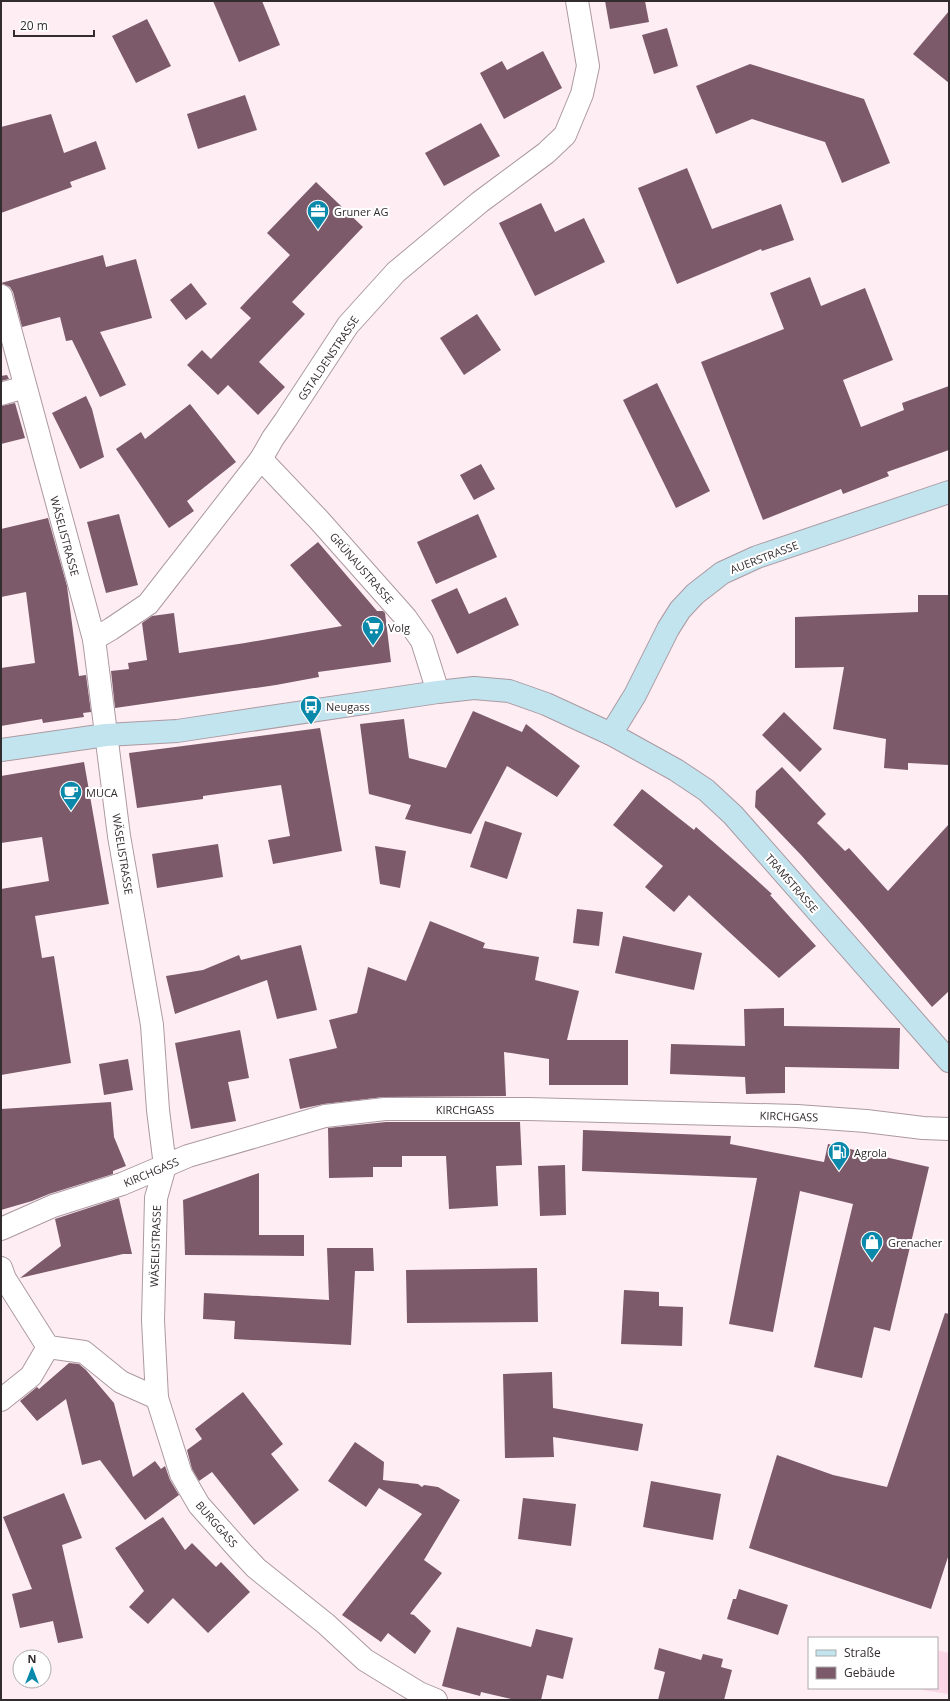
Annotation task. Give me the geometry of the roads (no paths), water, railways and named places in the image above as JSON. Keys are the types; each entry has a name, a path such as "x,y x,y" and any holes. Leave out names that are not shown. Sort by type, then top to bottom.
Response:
{"main road":[{"name":"AUERSTRASSE","path":"611,734 635,695 668,629 680,610 695,594 722,573 757,557 949,492"},
{"path":"1,750 106,735 177,731 474,688 509,691 546,704 611,734"},
{"name":"TRAMSTRASSE","path":"611,734 643,751 706,790 733,815 949,1061"}],"street":[{"name":"GSTALDENSTRASSE","path":"94,639 148,604 261,459 273,438 348,324 396,272 480,202 546,153 565,135 582,94 588,66 576,1"},
{"name":"WÄSELISTRASSE","path":"1,296 94,639 122,851 152,1025 158,1110 166,1166 156,1198 153,1320 157,1398"},
{"path":"1,394 25,387"},
{"name":"GRÜNAUSTRASSE","path":"261,459 319,520 406,618 422,641 438,692"},
{"name":"KIRCHGASS","path":"1,1229 54,1206 122,1184 188,1156 325,1116 384,1109 528,1109 797,1116 866,1121 923,1128 949,1129"},
{"path":"1,1268 5,1279 48,1347 84,1352 121,1382 157,1398"},
{"path":"1,1400 31,1376 48,1347"},
{"name":"BURGGASS","path":"157,1398 181,1474 199,1505 240,1551 256,1568 326,1624 365,1660 419,1693 436,1700"}],"place":[{"name":"Gruner AG","path":"318,230"},
{"name":"Volg","path":"373,646"},
{"name":"Neugass","path":"311,726"},
{"name":"MUCA","path":"71,812"},
{"name":"Agrola","path":"839,1172"},
{"name":"Grenacher","path":"872,1262"}]}
